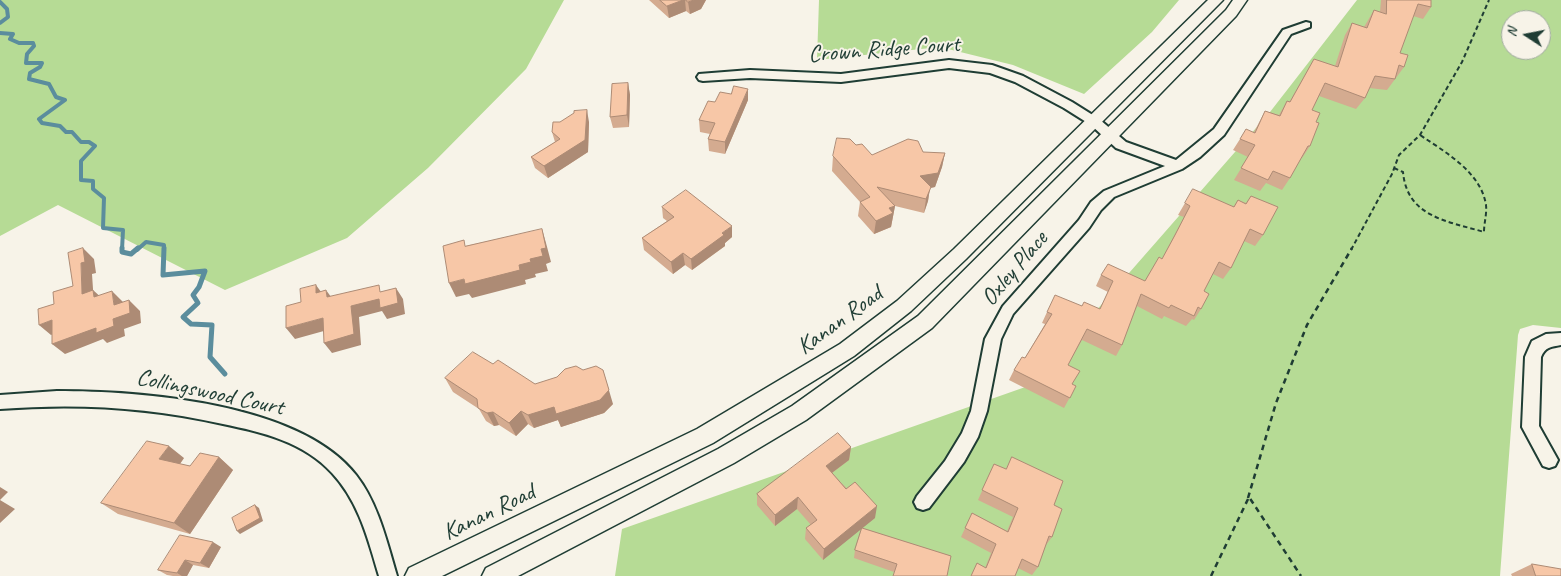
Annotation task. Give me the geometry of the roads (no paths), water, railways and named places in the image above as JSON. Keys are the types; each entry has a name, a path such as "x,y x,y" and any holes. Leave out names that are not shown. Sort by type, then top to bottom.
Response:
{"main road":[{"name":"Kanan Road","path":"417,576 705,436 782,392 847,350 918,293 1095,122 1216,0"},
{"path":"494,576 726,456 799,413 925,322 1062,186 1110,134 1231,13 1240,0"}],"street":[{"name":"Oxley Place","path":"923,502 957,459 974,428 983,397 988,349 998,325 1008,310 1084,224 1096,206 1109,194 1176,166 1195,154 1219,132 1287,32 1306,25"},
{"name":"Crown Ridge Court","path":"703,77 750,74 841,78 931,65 968,65 992,69 1019,79 1095,122 1121,145 1150,154 1176,166"},
{"path":"1548,460 1530,427 1533,358 1538,346 1546,341 1561,339"},
{"name":"Collingswood Court","path":"0,402 37,398 101,397 167,403 272,426 296,436 318,449 350,481 371,520 388,576"}],"waterway":[{"path":"0,2 7,9 8,17 0,23"},
{"path":"0,33 13,34 10,39 19,43 33,43 34,46 27,54 26,63 42,63 40,67 30,73 29,79 49,84 56,97 65,100 39,119 42,123 60,126 66,132 72,132 81,142 89,142 95,146 81,161 81,180 93,181 93,189 104,198 103,228 123,230 122,250"},
{"path":"137,250 146,242 164,245 164,248"},
{"path":"122,250 122,252 131,254 138,248"},
{"path":"164,248 163,275 205,271 199,287 193,295 198,303 183,317 191,324 212,325 210,357 225,374"}]}
